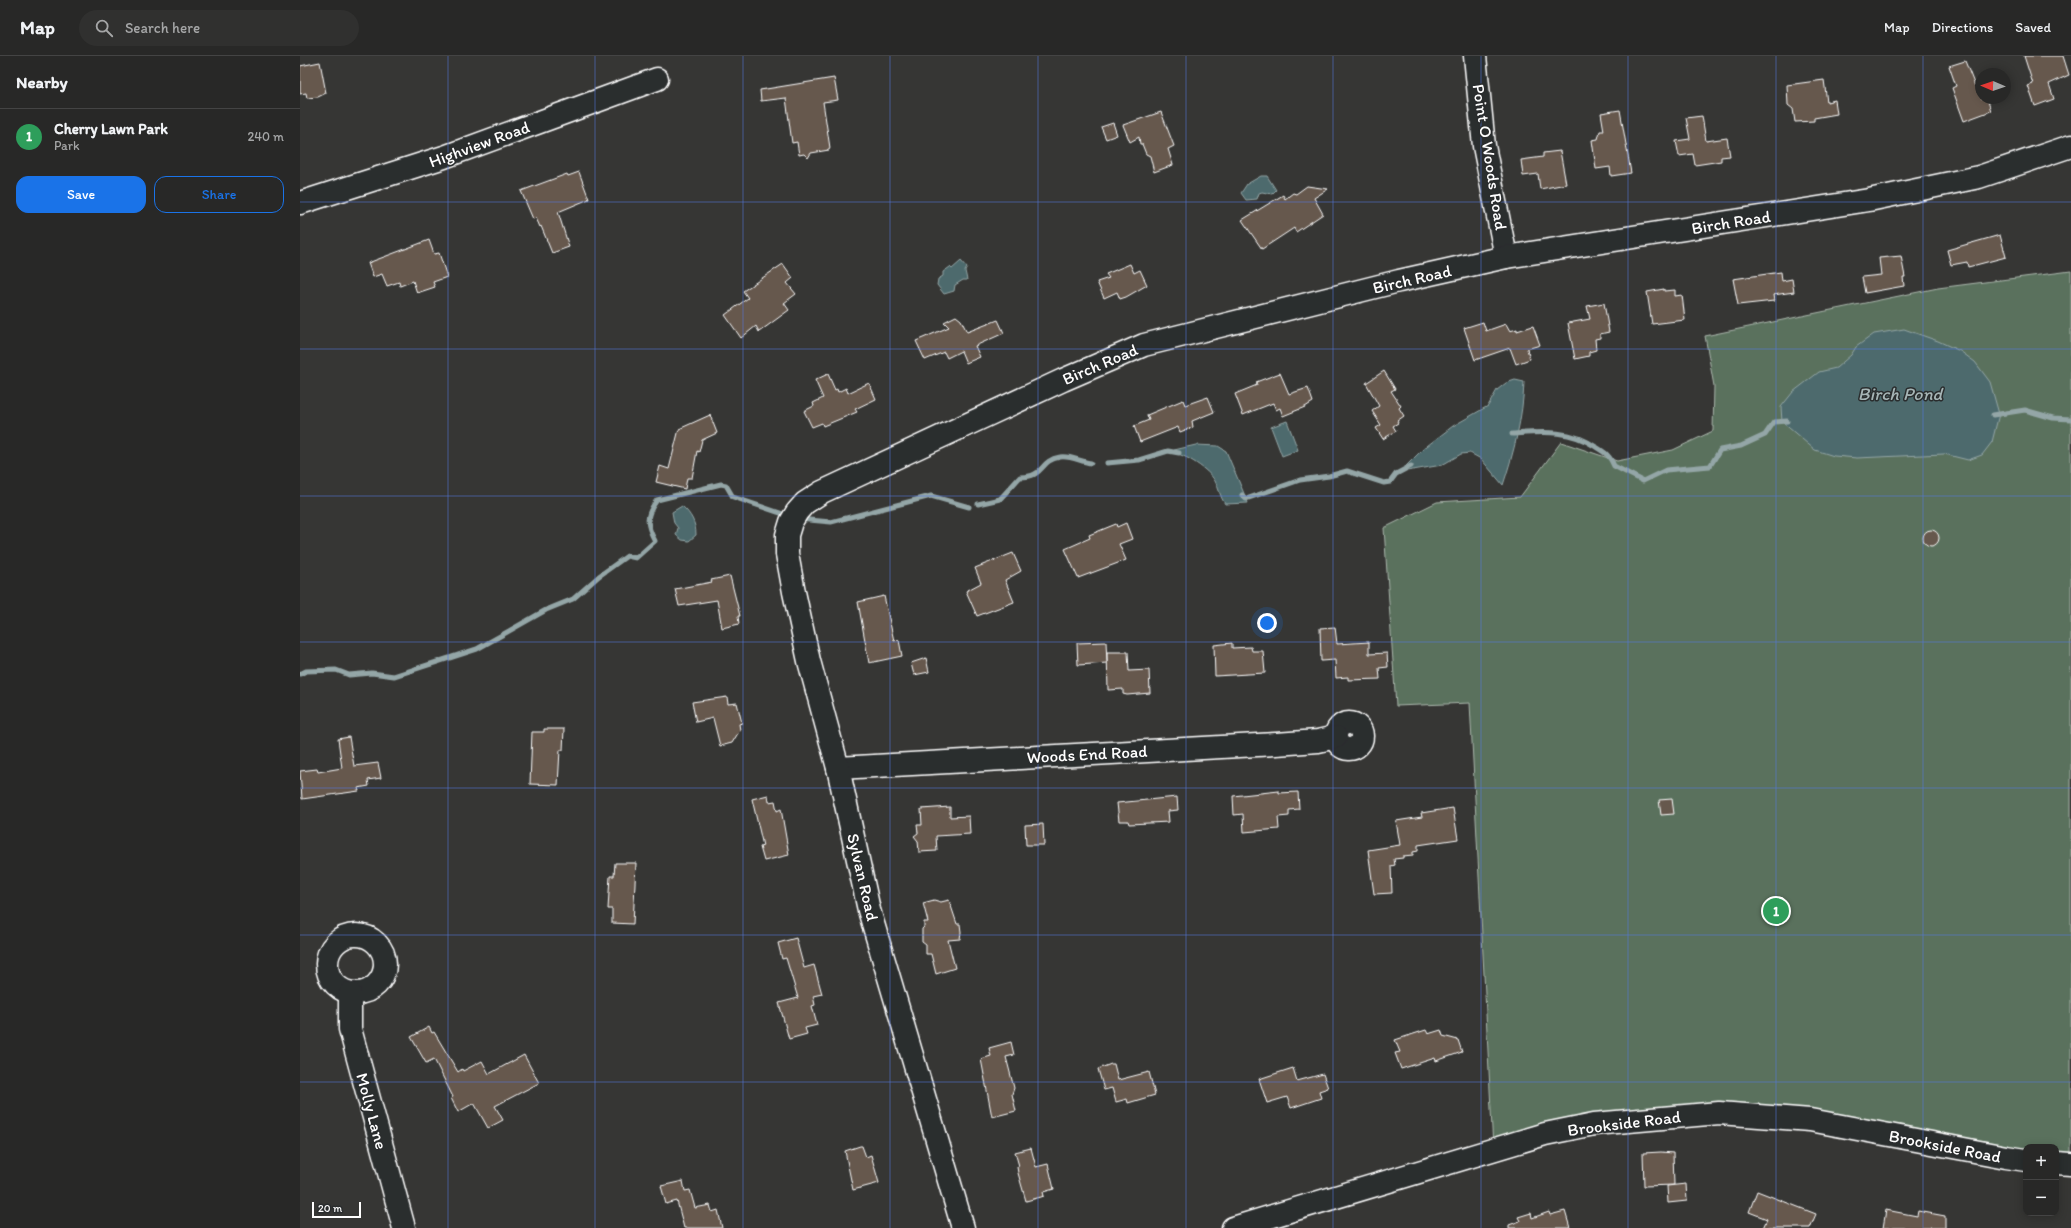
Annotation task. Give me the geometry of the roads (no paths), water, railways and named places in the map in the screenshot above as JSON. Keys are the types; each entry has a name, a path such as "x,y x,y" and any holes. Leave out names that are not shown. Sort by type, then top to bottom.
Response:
{"street":[{"name":"Point O Woods Road","path":"1475,56 1484,146 1506,257"},
{"name":"Highview Road","path":"300,203 444,157 657,79"},
{"name":"Birch Road","path":"794,517 806,503 822,492 1063,380 1144,345 1399,281 1506,257 1869,200 1979,177 2071,146"},
{"name":"Sylvan Road","path":"794,517 788,535 787,554 809,661 838,768 869,910 963,1228"},
{"name":"Woods End Road","path":"838,768 1276,744 1318,741 1336,737"},
{"name":"Molly Lane","path":"350,993 350,1030 404,1228"},
{"name":"Brookside Road","path":"1233,1228 1269,1222 1545,1134 1594,1124 1720,1113 1810,1120 2006,1158 2023,1160"},
{"path":"2059,1163 2071,1164"}],"water":[{"path":"1261,176 1267,176 1276,190 1272,194 1262,192 1259,193 1257,199 1246,200 1241,193 1247,184"},
{"path":"961,261 967,268 965,271 967,280 963,280 955,285 954,291 944,294 937,285 938,279 943,276 943,272 950,267 952,269"},
{"name":"Birch Pond","path":"1904,329 1938,341 1960,351 1975,362 1990,382 1999,414 1992,442 1982,455 1968,460 1944,454 1857,458 1834,456 1815,450 1782,422 1781,407 1793,392 1819,372 1836,368 1851,355 1856,347 1874,334"},
{"path":"1515,380 1524,382 1522,408 1511,460 1503,485 1481,459 1470,453 1461,454 1442,465 1407,471 1405,469 1406,466 1423,449 1453,426 1488,406 1497,390 1506,383"},
{"path":"1287,421 1298,450 1282,456 1271,427"},
{"path":"1196,445 1218,446 1226,451 1248,503 1225,504 1215,481 1208,472 1190,459 1173,453 1174,450"},
{"path":"682,506 688,512 695,527 696,535 689,541 682,540 676,535 678,528 674,523 672,512"}],"waterway":[{"path":"1993,415 2025,410 2053,418 2071,419"},
{"path":"1512,434 1545,432 1566,434 1576,437 1586,441 1605,453 1614,466 1643,481 1666,470 1710,466 1720,450 1741,446 1765,435 1774,422 1787,421"},
{"path":"1107,463 1139,460 1168,451 1179,453"},
{"path":"978,504 1000,499 1020,477 1038,472 1053,459 1067,457 1091,463"},
{"path":"1242,495 1246,499 1300,480 1329,476 1347,471 1384,483 1390,482 1396,474 1411,466"},
{"path":"300,674 306,671 336,670 349,675 372,673 394,676 477,649 546,610 573,599 599,576 627,556 636,558 655,541 650,530 648,520 650,511 657,500 721,484 726,485 733,497 789,516"},
{"path":"798,519 831,522 931,496 969,507"}],"place":[{"name":"Cherry Lawn Park","path":"1776,911"}]}
